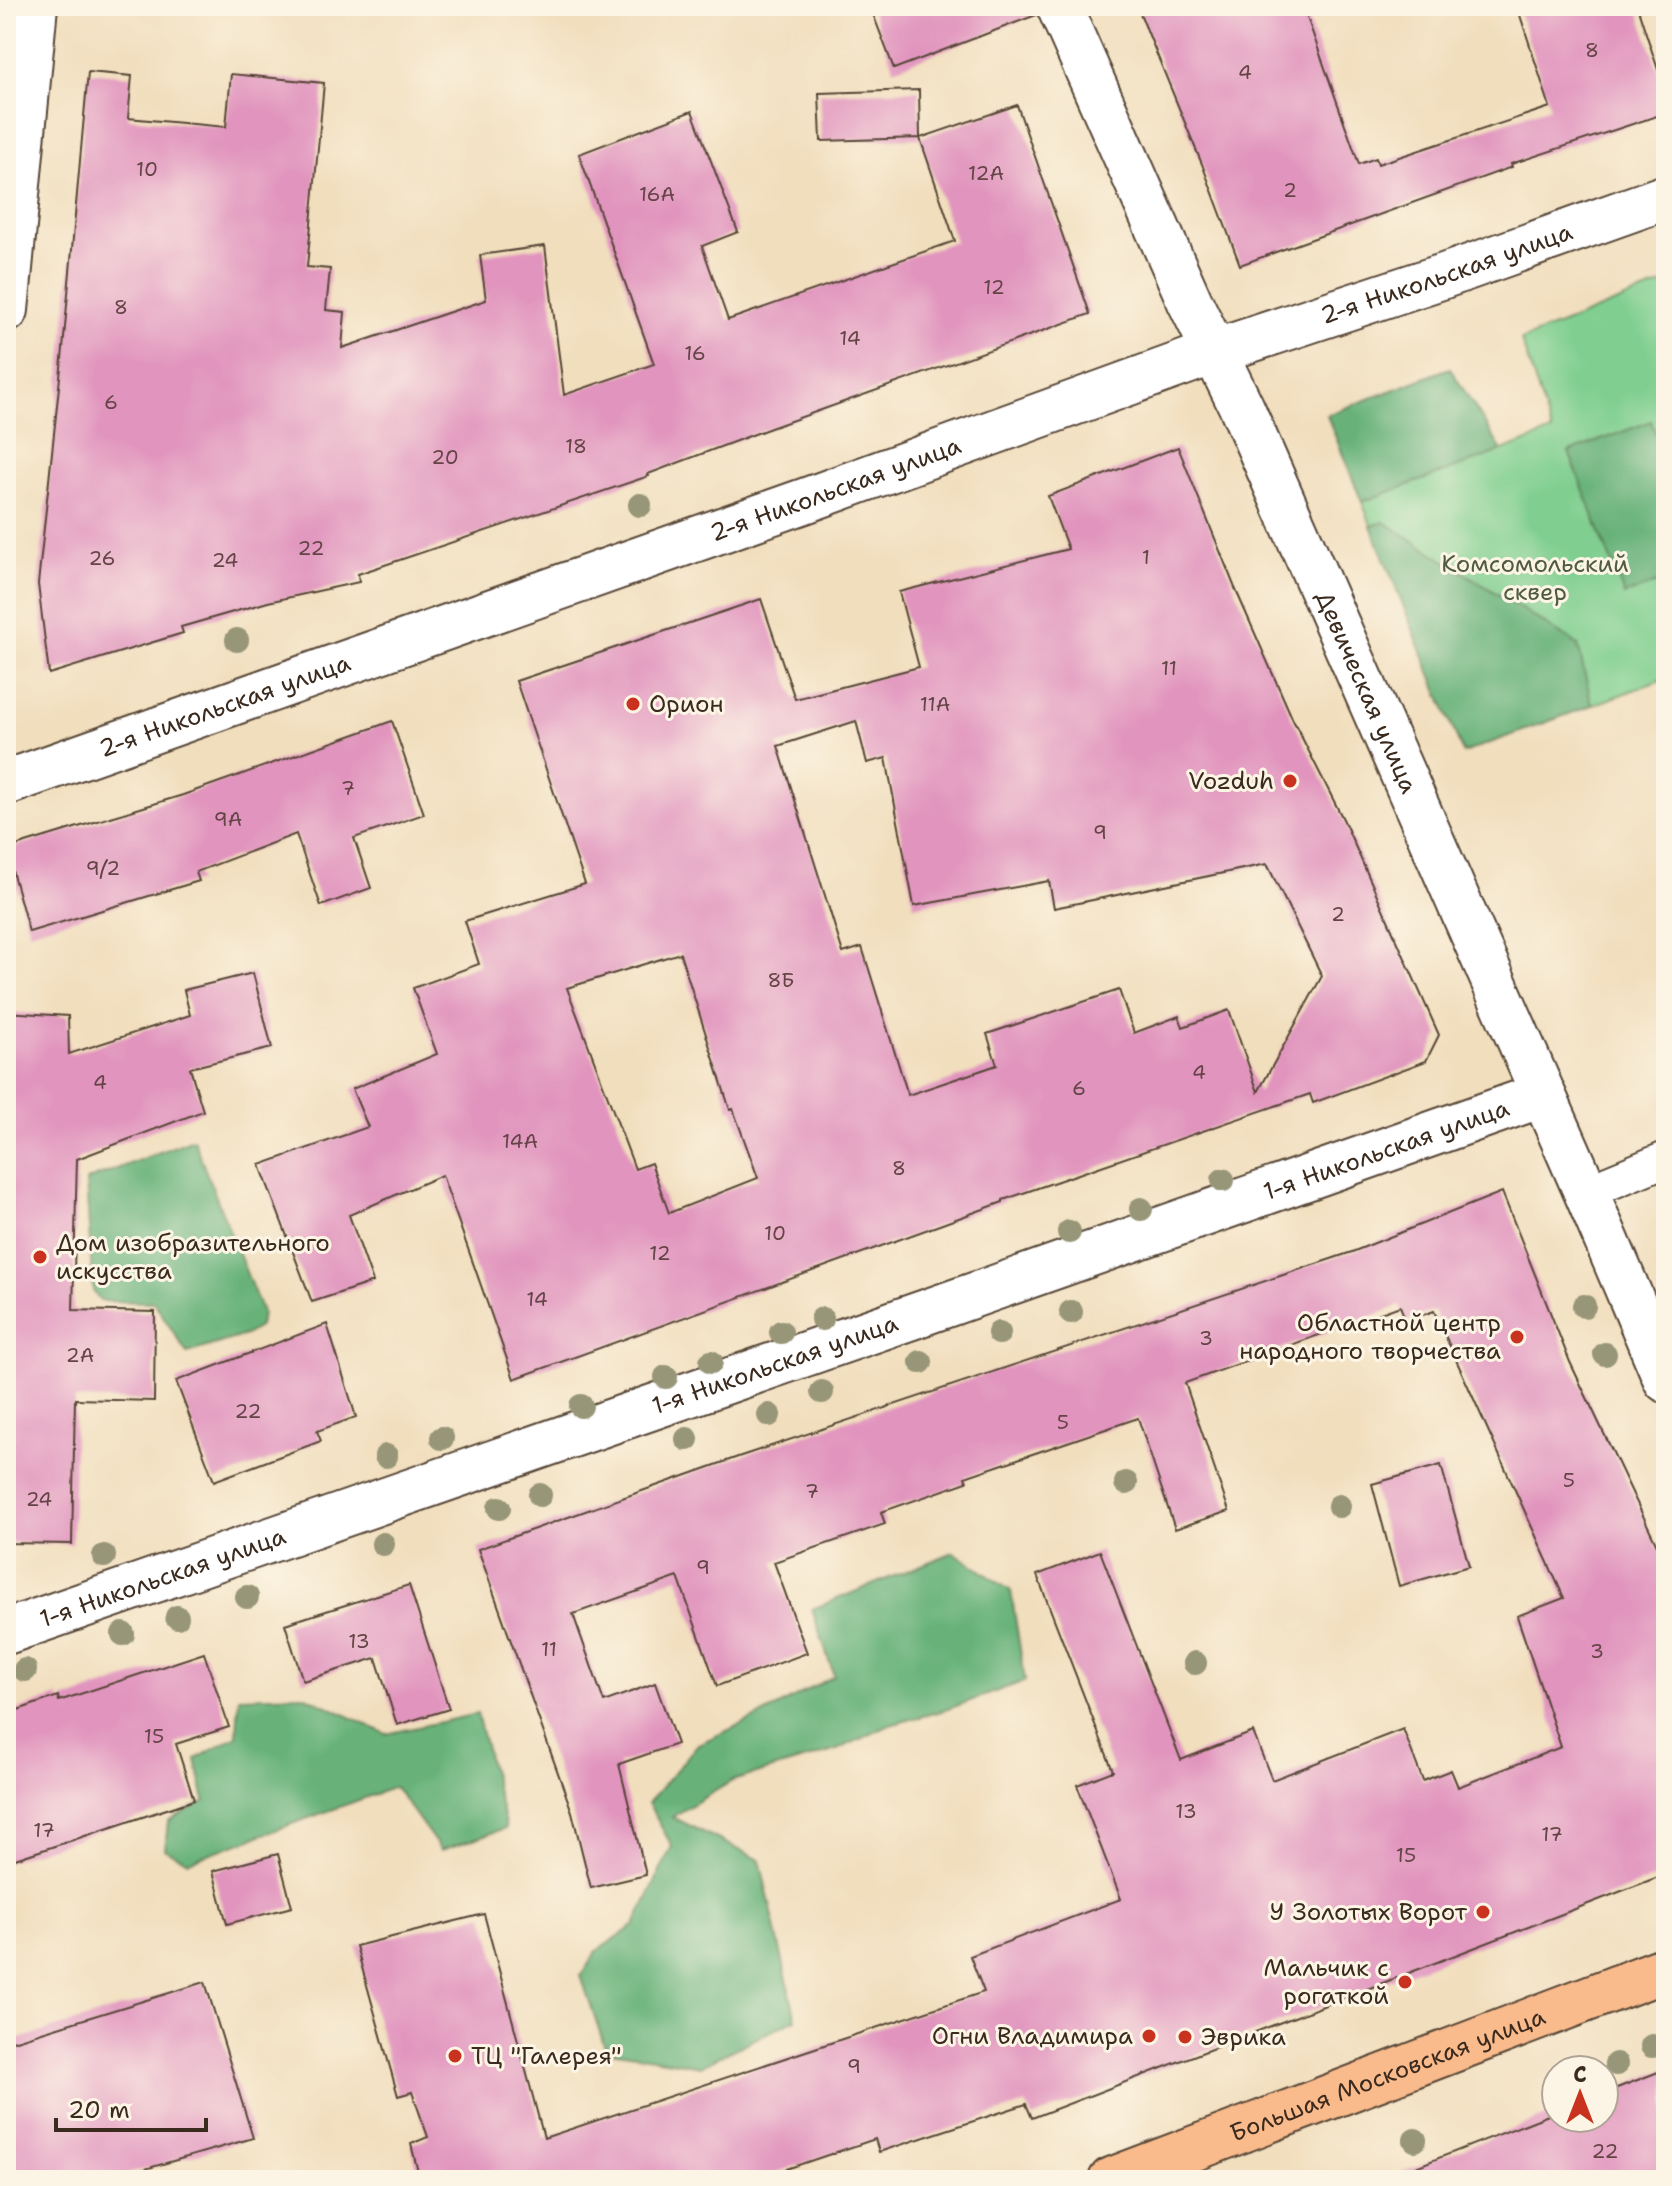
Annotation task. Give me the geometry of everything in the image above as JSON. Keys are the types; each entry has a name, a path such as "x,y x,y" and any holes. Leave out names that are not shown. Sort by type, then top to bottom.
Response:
{"main road":[{"name":"Большая Московская улица","path":"1111,2180 1666,1969"}],"street":[{"path":"6,310 35,6"},
{"name":"Девическая улица","path":"1059,6 1242,408 1666,1380"},
{"name":"2-я Никольская улица","path":"6,783 807,500 1214,352 1444,276 1666,197"},
{"name":"1-я Никольская улица","path":"6,1632 1542,1095"},
{"path":"1586,1192 1666,1159"}],"green space":[{"name":"Комсомольский сквер","path":"1666,283 1666,678 1463,753 1327,415 1450,368 1502,451 1552,432 1521,340"},
{"path":"1450,368 1502,451 1362,502 1327,415"},
{"path":"1651,421 1666,462 1666,580 1624,595 1569,452"},
{"path":"1384,522 1578,645 1592,705 1463,753 1371,526"},
{"path":"193,1139 262,1312 260,1326 245,1335 187,1353 154,1302 100,1301 93,1291 86,1181"},
{"path":"954,1552 1011,1591 1025,1681 945,1710 890,1725 837,1750 732,1781 672,1817 760,1860 796,2019 700,2066 606,2050 581,1976 597,1951 635,1925 672,1846 648,1803 698,1744 764,1714 834,1676 812,1609"},
{"path":"304,1695 386,1734 477,1714 506,1828 441,1850 395,1787 189,1861 165,1850 168,1821 205,1801 196,1759 237,1736 239,1697"}],"building":[{"path":"870,6 1034,6 1036,15 894,69"},
{"path":"1137,6 1303,6 1359,164 1376,158 1378,164 1550,107 1517,6 1637,6 1666,94 1666,113 1511,164 1512,167 1240,265"},
{"path":"88,72 132,76 128,118 226,127 231,74 324,83 307,267 330,269 326,310 345,312 342,348 486,300 480,255 545,246 564,395 654,364 579,154 692,111 738,232 702,246 728,320 955,241 920,138 1017,105 1090,314 768,429 649,476 358,574 359,582 268,602 181,627 183,633 49,674 38,584"},
{"path":"919,90 920,138 821,141 819,93"},
{"path":"1178,447 1293,720 1344,821 1439,1035 1426,1061 1313,1103 1310,1094 1003,1200 514,1379 442,1175 349,1215 373,1282 312,1302 260,1165 368,1127 352,1089 437,1054 413,988 479,964 465,921 585,884 516,681 761,599 795,699 919,667 899,592 1068,549 1048,496","holes":["856,721 867,763 886,758 914,906 1049,881 1054,908 1267,864 1322,976 1258,1092 1229,1010 1183,1027 1179,1016 1134,1033 1119,990 987,1034 997,1065 908,1095 862,947 843,953 778,746","680,953 730,1110 733,1109 758,1178 669,1213 651,1163 635,1169 567,988"]},
{"path":"392,721 424,814 354,838 371,888 321,906 296,834 196,872 199,881 29,932 6,849 183,795"},
{"path":"253,973 272,1048 190,1068 203,1111 77,1159 73,1310 155,1312 154,1401 75,1399 72,1544 6,1543 6,1012 68,1016 69,1054 190,1015 184,990"},
{"path":"1502,1192 1570,1362 1666,1564 1666,1874 1032,2118 1026,2104 879,2152 875,2139 754,2180 420,2180 411,2144 428,2137 412,2092 398,2096 356,1946 484,1914 544,2138 984,1992 970,1956 1121,1899 1077,1785 1113,1771 1037,1575 1100,1551 1181,1760 1253,1732 1272,1780 1403,1729 1423,1781 1451,1770 1458,1787 1561,1747 1517,1616 1564,1598 1434,1311 1406,1321 1400,1306 1185,1383 1229,1511 1175,1529 1138,1418 965,1477 967,1482 881,1512 885,1524 774,1562 807,1653 717,1686 678,1577 573,1614 604,1702 655,1683 677,1744 619,1764 646,1875 591,1888 572,1812 478,1549 738,1457 1352,1252"},
{"path":"327,1324 356,1417 317,1431 321,1441 214,1481 176,1381"},
{"path":"1441,1465 1469,1566 1399,1586 1372,1484"},
{"path":"409,1585 449,1709 397,1725 376,1658 303,1681 285,1624"},
{"path":"204,1653 229,1727 176,1744 194,1800 6,1862 6,1714 58,1696 59,1701"},
{"path":"278,1854 292,1907 227,1924 213,1871"},
{"path":"205,1982 253,2138 107,2180 6,2180 6,2043"},
{"path":"1666,2069 1666,2180 1391,2180 1390,2177 1540,2118 1540,2134 1620,2134 1620,2087"}],"place":[{"name":"Орион","path":"633,704"},
{"name":"Vozduh","path":"1290,781"},
{"name":"Дом изобразительного искусства","path":"40,1257"},
{"name":"Областной центр народного творчества","path":"1517,1337"},
{"name":"У Золотых Ворот","path":"1483,1912"},
{"name":"Мальчик с рогаткой","path":"1405,1982"},
{"name":"Огни Владимира","path":"1149,2036"},
{"name":"Эврика","path":"1185,2037"},
{"name":"ТЦ \"Галерея\"","path":"455,2056"}]}
